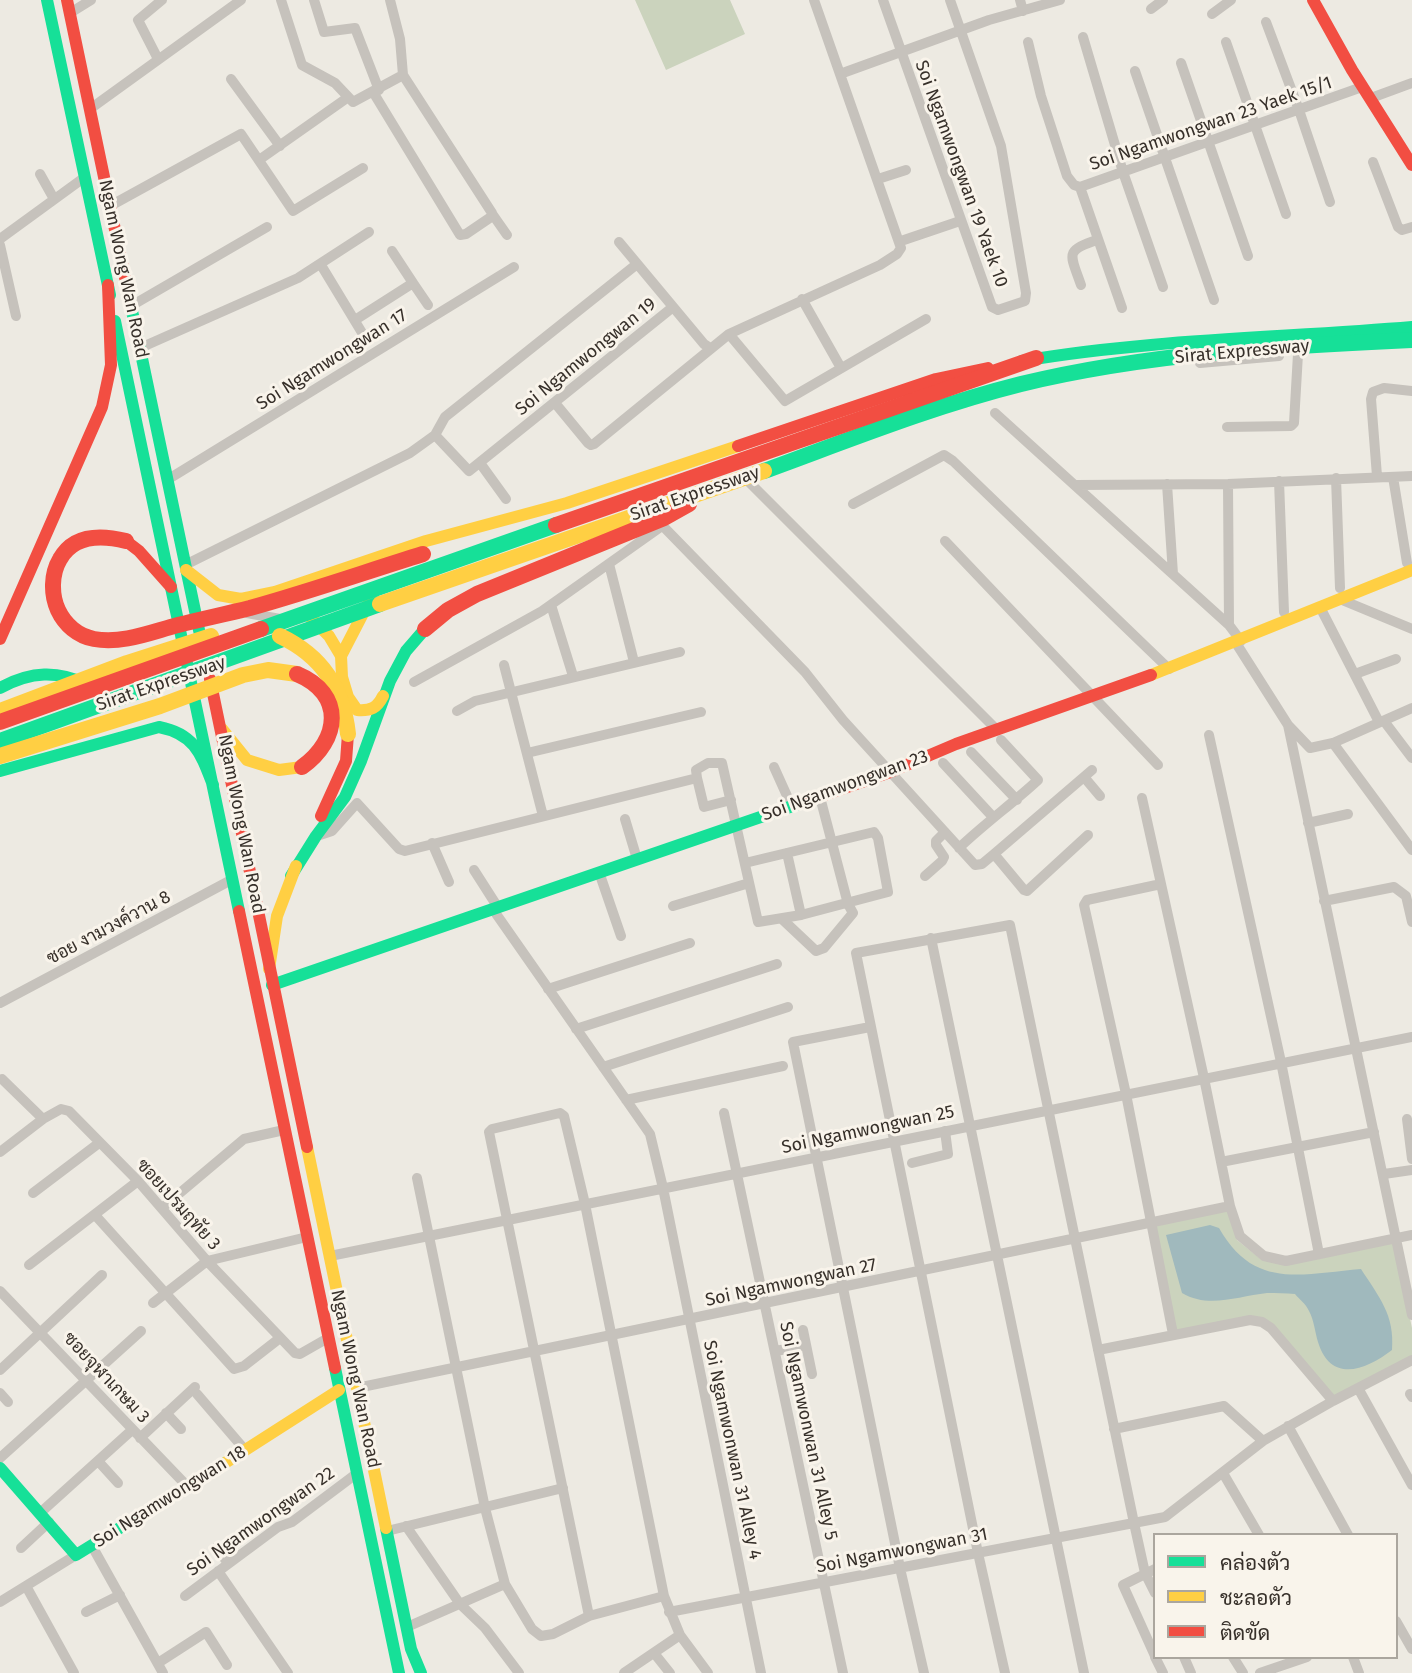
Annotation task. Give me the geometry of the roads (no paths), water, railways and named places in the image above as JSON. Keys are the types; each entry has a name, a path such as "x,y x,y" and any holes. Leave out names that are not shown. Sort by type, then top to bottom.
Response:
{"main road":[{"name":"Ngam Wong Wan Road","path":"47,0 397,1673"},
{"path":"1313,0 1412,165"},
{"name":"Ngam Wong Wan Road","path":"68,6 185,568 222,729 407,1627 414,1673"},
{"path":"0,639 102,407 111,365 108,285"},
{"name":"Sirat Expressway","path":"0,722 798,439 1036,358 1122,345 1412,327"},
{"name":"Sirat Expressway","path":"0,741 467,573 1020,384 1085,370 1172,357 1331,344 1412,342"},
{"path":"171,587 139,551 126,541 104,535 82,539 63,554 54,575 54,598 61,618 74,631 94,639 118,639 148,634 258,606 423,554 496,523 567,503 936,379 1036,358"},
{"path":"311,618 329,636 341,656 342,677 348,697 357,710 367,711 378,706 406,651 425,629 448,610 477,594 664,518 722,485"},
{"path":"496,523 492,530 500,551"},
{"path":"185,568 218,595 242,599 275,592 426,541 480,532 486,534 500,551"},
{"name":"Soi Ngamwongwan 23","path":"271,977 494,907 999,735 1321,609 1341,594 1409,566"},
{"path":"341,656 372,597"},
{"path":"0,711 114,667 212,635 237,632 272,633 305,650 326,672 343,702 348,734 346,761 291,876 274,921 271,977"},
{"path":"0,688 15,679 41,673 64,673 119,700 133,702 172,688 188,669"},
{"path":"0,756 184,698 254,672 278,669 301,674 317,684 327,698 332,719 328,739 320,755 302,766 279,770 247,760 222,729"},
{"path":"291,876 345,797 390,681"},
{"path":"0,771 159,727 183,733 192,741 213,785"},
{"name":"Soi Ngamwongwan 18","path":"76,1555 188,1488 339,1390"},
{"path":"0,1468 76,1555"},
{"name":"Ngam Wong Wan Road","path":"411,1649 421,1673"}],"street":[{"path":"68,6 91,0"},
{"path":"158,59 138,20 162,0"},
{"path":"90,109 241,0"},
{"path":"281,0 302,65 335,83 350,100"},
{"path":"314,0 324,32 355,28 376,91 460,235 466,234 493,215"},
{"path":"390,0 400,39 403,75 507,235"},
{"path":"555,403 591,445 729,334 880,265 897,254 901,248 901,241 814,0"},
{"name":"Soi Ngamwongwan 19 Yaek 10","path":"883,0 960,221 992,307 998,310 1025,301 1026,293 1001,146 959,30"},
{"path":"950,0 959,30"},
{"path":"840,74 1022,5 1060,0"},
{"path":"1151,9 1163,0"},
{"path":"1212,13 1231,0"},
{"path":"1266,22 1329,202"},
{"path":"1083,37 1123,172 1163,286"},
{"path":"1028,41 1041,96 1122,309"},
{"path":"1226,42 1286,214"},
{"path":"1181,63 1248,256"},
{"path":"1135,71 1214,300"},
{"path":"259,160 350,100 376,91 403,75"},
{"path":"231,79 280,146"},
{"name":"Soi Ngamwongwan 23 Yaek 15/1","path":"1075,184 1166,158 1299,110 1412,83"},
{"path":"110,206 239,135 244,136 293,211 363,168"},
{"path":"1373,162 1398,228 1402,230 1412,227"},
{"path":"878,179 906,170"},
{"path":"40,174 54,199"},
{"path":"0,239 85,177"},
{"path":"901,241 960,221"},
{"path":"131,306 267,227"},
{"path":"140,348 298,278 369,232"},
{"path":"1081,285 1072,257 1074,251 1077,247 1097,240"},
{"path":"619,242 673,307"},
{"path":"0,245 16,316"},
{"path":"392,251 428,305"},
{"path":"185,568 410,453 435,435 445,417 637,264"},
{"path":"321,265 364,337"},
{"name":"Soi Ngamwongwan 17","path":"167,480 514,267"},
{"path":"355,320 413,283"},
{"path":"802,299 841,368"},
{"name":"Soi Ngamwongwan 19","path":"480,463 673,307 710,348"},
{"path":"729,334 785,401 926,319"},
{"path":"194,610 228,608 281,620 311,618 500,551 927,407 1031,377 1412,342"},
{"path":"1227,427 1294,424 1298,354"},
{"path":"1377,476 1371,399 1373,392 1384,388 1412,391"},
{"path":"995,413 1229,625 1288,725 1310,748 1333,743 1412,708"},
{"path":"435,435 467,471 480,463 506,499"},
{"path":"853,504 944,455 1169,669"},
{"path":"739,471 999,735 1038,780 958,848"},
{"path":"1077,485 1228,484 1412,476"},
{"path":"1393,477 1409,566"},
{"path":"1336,478 1341,594 1412,629"},
{"path":"1279,481 1284,612"},
{"path":"1167,484 1172,573"},
{"path":"1228,484 1229,625"},
{"path":"642,503 805,671 843,720 975,865 982,864 995,854 1088,773 1100,796"},
{"path":"414,682 551,605 662,526"},
{"path":"944,541 1158,765"},
{"path":"609,564 634,663"},
{"path":"551,605 573,676"},
{"path":"1321,609 1381,722 1412,758"},
{"path":"457,712 475,701 680,652"},
{"path":"1355,674 1396,659"},
{"path":"504,665 543,816"},
{"path":"527,753 701,712"},
{"path":"1288,725 1412,1315"},
{"path":"1209,735 1281,1062 1319,1254"},
{"path":"1333,743 1412,850"},
{"path":"971,752 1017,800"},
{"path":"731,800 704,807 696,770 708,763 722,763 731,800 758,922 801,915 888,892 878,838 874,832 745,863"},
{"path":"943,763 992,817"},
{"path":"774,767 792,807"},
{"path":"316,836 332,831 357,803 402,851 697,778"},
{"path":"782,919 816,951 824,948 853,913 848,904 820,797"},
{"path":"1142,798 1230,1206 1240,1236 1264,1256 1286,1261 1412,1235"},
{"path":"1308,823 1348,814"},
{"path":"625,819 637,859"},
{"path":"925,876 943,862 943,853 936,841 945,832"},
{"path":"995,854 1027,891 1088,835"},
{"path":"432,843 449,881"},
{"path":"787,853 801,915"},
{"name":"Soi Ngamwonwan 31 Alley 4","path":"474,870 494,907 548,989 650,1134 761,1673"},
{"path":"599,872 621,936"},
{"name":"ซอย งามวงค์วาน 8","path":"0,1003 233,879"},
{"path":"673,906 749,883"},
{"path":"1161,884 1085,901 1173,1334"},
{"path":"1324,901 1394,887 1406,897 1412,922"},
{"path":"1005,1673 978,1553 856,953 1010,924 1134,1523 1150,1571 1123,1585 1153,1652"},
{"path":"931,938 1084,1673"},
{"path":"548,989 690,943"},
{"path":"576,1029 777,964"},
{"path":"603,1067 788,1007"},
{"path":"870,1027 793,1042 900,1568 924,1673"},
{"name":"Soi Ngamwongwan 25","path":"330,1256 1412,1037"},
{"path":"626,1100 783,1066"},
{"path":"2,1079 43,1119"},
{"name":"ซอยเปรมฤทัย 3","path":"0,1152 43,1119 61,1108 66,1109 75,1115 138,1181 207,1261 297,1354 328,1338"},
{"path":"589,1616 533,1353 490,1130 560,1113 564,1116 585,1204 664,1597 680,1635 708,1673"},
{"name":"Soi Ngamwonwan 31 Alley 5","path":"724,1113 843,1673"},
{"path":"1407,1119 1412,1159"},
{"path":"162,1208 244,1139 285,1130"},
{"path":"912,1163 948,1154 945,1131"},
{"path":"1221,1162 1374,1132"},
{"path":"33,1193 99,1143"},
{"path":"1384,1174 1412,1170"},
{"path":"417,1178 485,1508 505,1584 532,1629 541,1636 553,1634 589,1616 664,1597"},
{"path":"29,1265 138,1181"},
{"name":"Soi Ngamwongwan 27","path":"357,1388 1230,1206"},
{"path":"95,1214 233,1369 244,1366 280,1338"},
{"path":"153,1303 207,1261 307,1237"},
{"path":"0,1370 103,1275"},
{"name":"ซอยจุฬาเกษม 3","path":"0,1291 188,1488"},
{"path":"1098,1350 1250,1320 1262,1322 1271,1328 1332,1401"},
{"path":"803,1330 812,1374"},
{"path":"0,1458 141,1331"},
{"path":"776,1351 806,1345"},
{"name":"Soi Ngamwongwan 31","path":"669,1612 1156,1520 1169,1515 1263,1441 1332,1401 1412,1360"},
{"path":"1359,1388 1412,1485"},
{"path":"140,1438 196,1390 245,1450"},
{"path":"0,1393 8,1402"},
{"path":"1114,1429 1224,1406 1263,1441"},
{"path":"166,1413 181,1429"},
{"path":"1288,1426 1347,1533"},
{"path":"21,1548 44,1517 132,1430"},
{"path":"98,1461 118,1483"},
{"path":"1223,1473 1258,1533"},
{"name":"Soi Ngamwongwan 22","path":"185,1595 278,1527 292,1522 356,1474"},
{"path":"387,1531 563,1488"},
{"path":"406,1526 460,1604 485,1628 519,1673"},
{"path":"92,1546 163,1673"},
{"path":"216,1548 228,1563"},
{"name":"Soi Ngamwongwan 18","path":"0,1602 76,1555"},
{"path":"218,1571 288,1673"},
{"path":"407,1627 505,1584"},
{"path":"26,1586 74,1673"},
{"path":"86,1612 120,1595"},
{"path":"1398,1624 1412,1649"},
{"path":"158,1663 206,1632 227,1665"},
{"path":"625,1673 680,1635"},
{"path":"654,1653 670,1673"},
{"path":"1260,1673 1303,1659 1304,1673"}],"water":[{"path":"1210,1225 1219,1228 1233,1248 1263,1270 1299,1275 1361,1269 1388,1316 1392,1350 1361,1367 1340,1368 1331,1364 1324,1355 1311,1315 1295,1294 1267,1293 1213,1301 1192,1298 1182,1293 1166,1235"}]}
